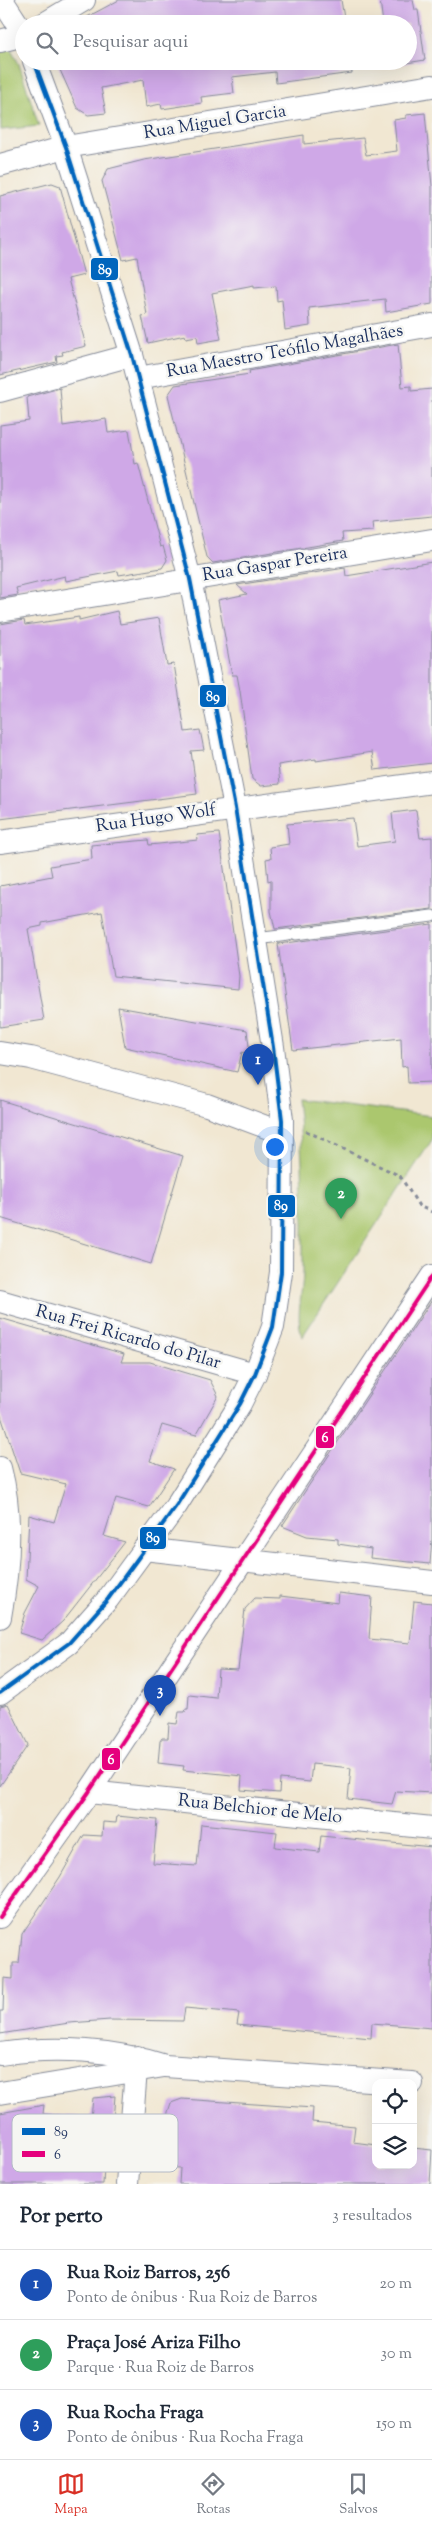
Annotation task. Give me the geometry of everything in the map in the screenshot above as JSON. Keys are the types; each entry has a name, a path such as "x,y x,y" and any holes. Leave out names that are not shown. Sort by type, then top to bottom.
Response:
{"street":[{"path":"2,0 15,21"},
{"path":"59,15 84,0"},
{"path":"0,41 15,37"},
{"path":"0,1693 69,1643 108,1599 176,1506 240,1404 255,1374 274,1326 281,1272 282,1126 256,939 235,808 190,579 132,355 66,147 37,70"},
{"name":"Rua Miguel Garcia","path":"0,165 66,147 432,86"},
{"name":"Rua Maestro Teófilo Magalhães","path":"138,378 432,325"},
{"path":"0,391 132,355"},
{"name":"Rua Gaspar Pereira","path":"0,611 432,540"},
{"name":"Rua Hugo Wolf","path":"0,842 432,782"},
{"path":"0,1053 31,1058 282,1126"},
{"path":"0,1917 88,1792 432,1276"},
{"name":"Rua Frei Ricardo do Pilar","path":"0,1301 255,1374"},
{"path":"0,1468 9,1526 5,1592 0,1617"},
{"path":"144,1549 432,1582"},
{"name":"Rua Belchior de Melo","path":"88,1792 432,1828"},
{"path":"0,2054 65,2050 136,2064 372,2080"},
{"path":"0,2093 136,2064"},
{"path":"132,2114 136,2064"},
{"path":"417,2083 432,2084"}],"lane":[{"path":"256,939 432,916"}],"path":[{"path":"282,1126 400,1176 418,1206 432,1212"}],"green space":[{"path":"0,28 15,56 15,70 21,70 39,126 1,130"},
{"path":"297,1099 432,1116 432,1140 302,1337 299,1312 303,1280 303,1185"}],"building":[{"path":"119,0 341,0 344,15 91,15"},
{"path":"380,0 413,0 415,10 418,10 425,60 417,61 417,15 382,15"},
{"path":"60,70 352,70 352,73 276,83 275,72 232,77 234,93 201,97 202,103 162,109 161,104 146,107 143,80 101,88 106,113 88,115 77,108"},
{"path":"425,113 432,186 432,304 386,312 385,299 309,308 310,326 285,330 282,300 277,301 276,286 254,288 254,285 212,293 221,339 198,343 197,336 186,338 185,335 148,343 142,316 147,315 137,257 123,260 102,181 108,169 144,160 304,135 304,144 363,138 366,155 397,151 394,120 406,118 406,115"},
{"path":"52,183 60,186 84,275 68,279 86,346 62,352 63,355 56,356 57,362 0,375 0,196"},
{"path":"398,344 402,387 411,386 411,391 432,389 432,516 372,522 373,531 342,533 343,541 213,563 207,557 168,395 175,385 250,374 249,371"},
{"path":"60,388 63,426 106,419 108,433 129,430 135,464 138,463 160,547 163,546 167,560 162,568 119,575 118,571 66,581 65,576 16,588 18,595 0,598 0,425 29,421 27,397"},
{"path":"432,562 432,763 375,770 372,752 278,765 280,784 261,786 252,779 237,675 232,675 218,600 247,594 237,585 345,568 346,576"},
{"path":"117,611 120,624 159,618 167,665 174,664 185,732 200,730 204,750 191,751 197,794 0,819 0,624 24,620 25,625 79,617 79,620"},
{"path":"416,810 420,838 432,837 432,909 275,929 271,911 271,880 268,881 266,859 271,858 270,847 289,844 287,824 353,818 357,846 395,841 392,813"},
{"path":"219,833 239,976 238,989 113,976 102,912 42,923 42,926 28,929 44,1020 0,1027 0,886 52,876 50,866 92,859 91,845 148,840 149,845 198,840 197,835"},
{"path":"432,924 432,1082 408,1083 407,1066 402,1067 401,1038 293,1050 278,944"},
{"path":"118,1007 247,1030 250,1054 242,1052 237,1072 125,1047"},
{"path":"0,1100 183,1156 151,1264 0,1218"},
{"path":"432,1300 432,1539 430,1564 370,1558 371,1549 338,1544 338,1539 307,1536 282,1526"},
{"path":"0,1318 124,1354 121,1362 150,1362 210,1380 218,1396 196,1435 162,1425 150,1461 174,1469 149,1507 116,1498 104,1536 125,1542 63,1621 42,1640 19,1633 25,1613 39,1586 26,1579 29,1515 54,1522 66,1484 20,1473 0,1413"},
{"path":"339,1593 372,1597 369,1639 410,1643 414,1601 432,1603 432,1793 396,1791 392,1804 348,1799 351,1768 312,1764 310,1782 280,1779 279,1793 241,1790 242,1776 183,1770 184,1766 158,1763 160,1741 162,1738 168,1738 169,1723 177,1724 179,1712 185,1712 188,1709 189,1695 216,1698 218,1669 238,1670 245,1609 255,1598 280,1599 280,1596 338,1603"},
{"path":"8,1704 28,1745 0,1786 0,1706"},
{"path":"117,1816 157,1820 153,1863 197,1866 201,1824 277,1832 275,1847 319,1852 321,1836 432,1847 432,2028 372,2023 371,2038 237,2025 239,2013 185,2008 183,2021 110,2020 69,2023 0,2034 0,2011 3,2011 4,1978 13,1979 13,1963 19,1963 22,1934 60,1877 84,1835 102,1836 103,1822 116,1823"},
{"path":"115,2096 114,2114 91,2114 93,2098"},
{"path":"182,2099 313,2108 312,2122 355,2126 353,2142 372,2144 372,2169 417,2169 417,2148 432,2150 430,2184 179,2184 178,2114 168,2114 171,2103"},
{"path":"44,2105 43,2114 12,2114 12,2172 104,2172 103,2184 0,2184 0,2113"}],"transit line":[{"name":"89","path":"0,1693 69,1643 108,1599 176,1506 240,1404 255,1374 273,1327 281,1272 282,1120 273,1047 235,808 190,579 132,355 66,147 37,70"},
{"name":"6","path":"0,1917 89,1792 432,1276"}],"place":[{"name":"Rua Roiz Barros, 256","path":"258,1085"},
{"name":"Praça José Ariza Filho","path":"341,1219"},
{"name":"Rua Rocha Fraga","path":"160,1716"}]}
